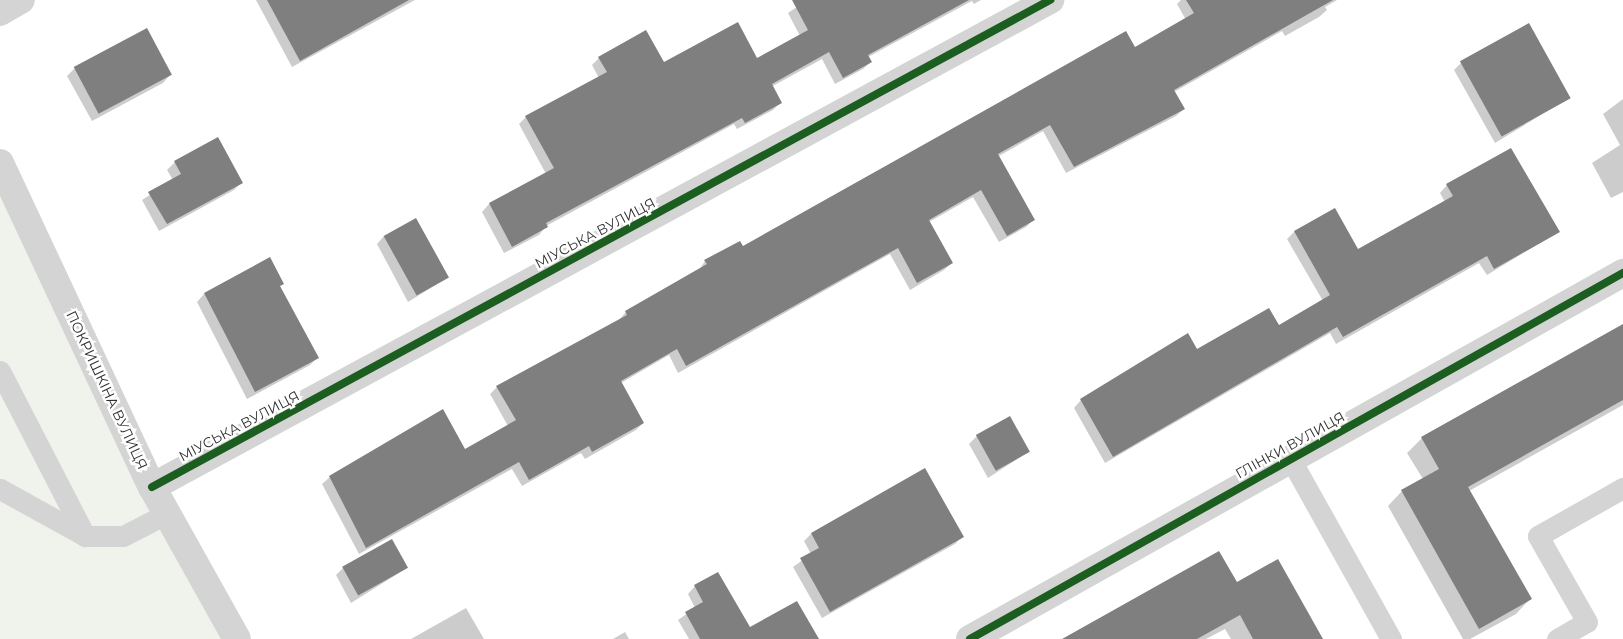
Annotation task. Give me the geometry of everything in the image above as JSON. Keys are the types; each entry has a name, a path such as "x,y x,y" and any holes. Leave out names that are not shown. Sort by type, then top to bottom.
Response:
{"street":[{"path":"0,12 21,0"},
{"name":"МІУСЬКА ВУЛИЦЯ","path":"152,487 1050,0"},
{"name":"ПОКРИШКІНА ВУЛИЦЯ","path":"0,163 152,487 237,639"},
{"name":"ГЛІНКИ ВУЛИЦЯ","path":"970,639 1623,273"}],"lane":[{"path":"0,371 85,536"},
{"path":"1290,460 1392,639"},
{"path":"1557,639 1587,622 1538,536 1623,488"},
{"path":"0,489 85,536 122,536 166,514"}],"shaded area":[{"path":"0,163 231,639 0,639"}],"building":[{"path":"267,0 409,0 300,61"},
{"path":"792,0 969,0 868,55 872,62 843,78 829,52 772,84 782,103 745,123 742,118 546,223 548,227 512,247 489,203 554,168 525,116 607,72 598,57 646,30 664,62 738,22 757,58 808,30"},
{"path":"1186,0 1333,0 1174,90 1185,109 1074,167 1050,125 998,154 1035,220 1007,236 981,190 929,220 953,263 917,283 898,248 686,366 677,349 621,381 644,423 592,452 589,446 529,480 519,462 366,548 329,476 443,409 465,449 516,420 496,386 627,315 625,311 707,264 704,260 740,241 743,246 1126,31 1135,47 1194,13"},
{"path":"1529,23 1571,98 1502,137 1460,61"},
{"path":"147,28 172,75 99,114 74,67"},
{"path":"218,137 243,183 167,224 148,192 181,174 174,161"},
{"path":"1511,148 1560,232 1494,269 1487,256 1343,337 1337,327 1113,457 1080,399 1188,333 1197,349 1269,308 1279,325 1330,295 1294,231 1335,208 1358,249 1453,196 1446,184"},
{"path":"416,218 449,277 417,295 384,236"},
{"path":"270,257 284,284 280,286 319,358 255,392 204,293"},
{"path":"1623,324 1623,400 1468,487 1532,599 1479,629 1401,490 1439,469 1421,437"},
{"path":"1010,416 1030,452 996,471 976,435"},
{"path":"925,468 964,537 830,612 800,558 819,548 811,533"},
{"path":"392,539 408,568 358,595 342,567"},
{"path":"1219,551 1237,582 1278,559 1323,639 1253,639 1240,615 1197,639 1062,639"},
{"path":"718,572 750,627 797,601 819,639 700,639 685,612 703,602 694,585"}],"cycle path":[{"path":"152,487 1050,0"},
{"path":"970,639 1623,273"}]}
